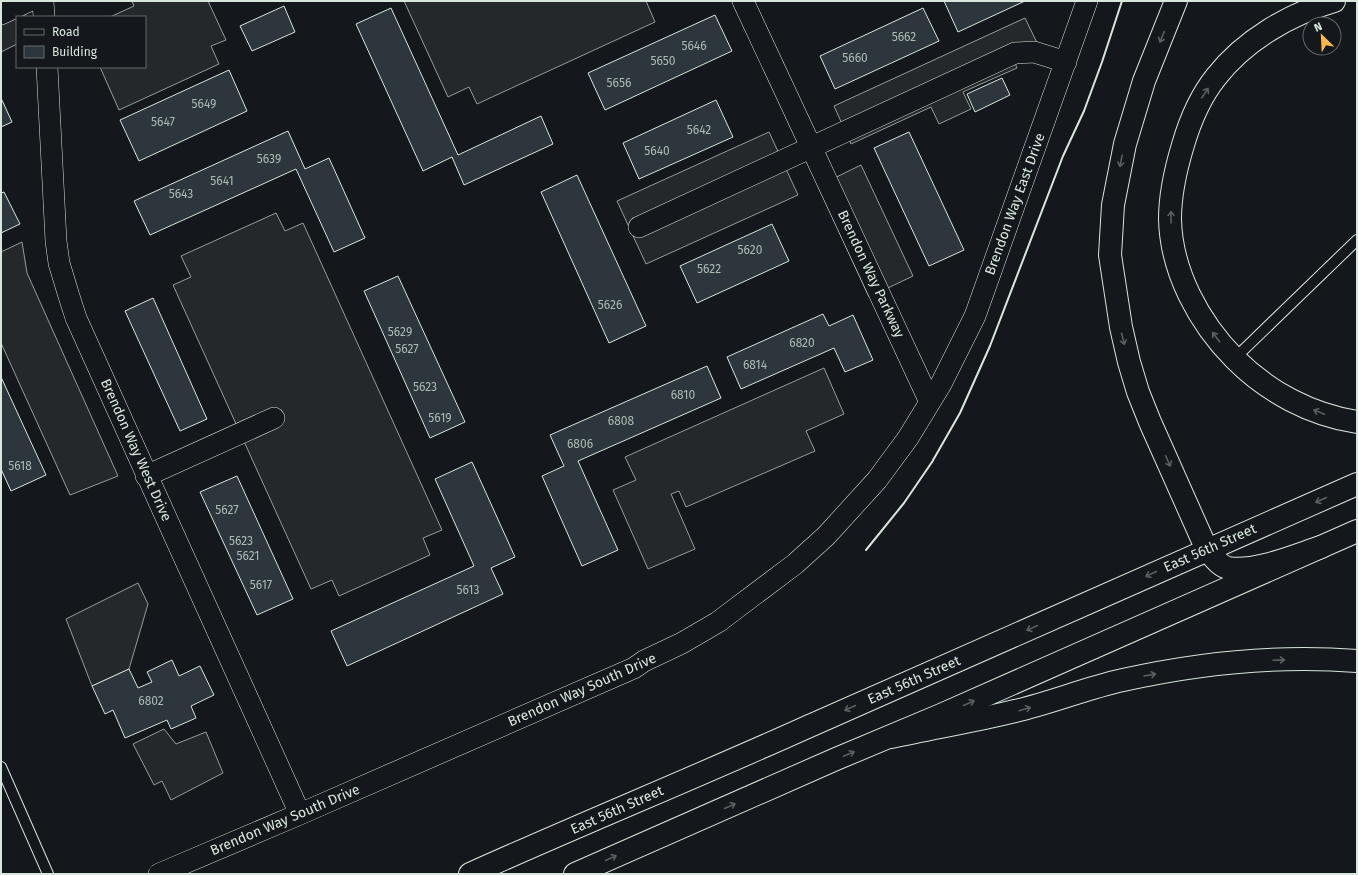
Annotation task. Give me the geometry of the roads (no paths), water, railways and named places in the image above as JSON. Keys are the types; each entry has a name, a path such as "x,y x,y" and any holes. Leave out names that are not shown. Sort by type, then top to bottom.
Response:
{"main road":[{"path":"1176,1 1144,81 1125,144 1113,205 1110,255 1120,327 1129,362 1138,392 1150,422 1207,550 1215,560 1227,568 1262,566 1321,547"},
{"path":"1334,1 1314,7 1294,16 1253,42 1233,59 1216,77 1200,101 1188,130 1179,159 1173,189 1170,219 1176,257 1183,278 1196,307 1215,336 1235,358 1253,376 1288,399 1326,415 1357,422"},
{"name":"East 56th Street","path":"470,874 1357,484"},
{"path":"575,874 1357,531"},
{"path":"890,737 1017,711 1121,680 1187,668 1255,660 1322,658 1357,661"}],"street":[{"path":"1,14 29,1"},
{"path":"44,1 44,16"},
{"name":"Brendon Way Parkway","path":"743,1 930,402"},
{"name":"Brendon Way East Drive","path":"930,402 942,384 975,316 1088,1"},
{"path":"639,227 1015,54 1034,52 1066,62"},
{"name":"Brendon Way West Drive","path":"47,68 56,234 60,263 76,318 146,476 300,814"},
{"name":"Brendon Way South Drive","path":"159,874 634,668 644,661 682,643 718,622 795,564 826,536 877,480 908,438 930,402"},
{"path":"146,476 274,418"}],"lane":[{"path":"1235,358 1357,240"},
{"path":"1,767 48,874"}]}
